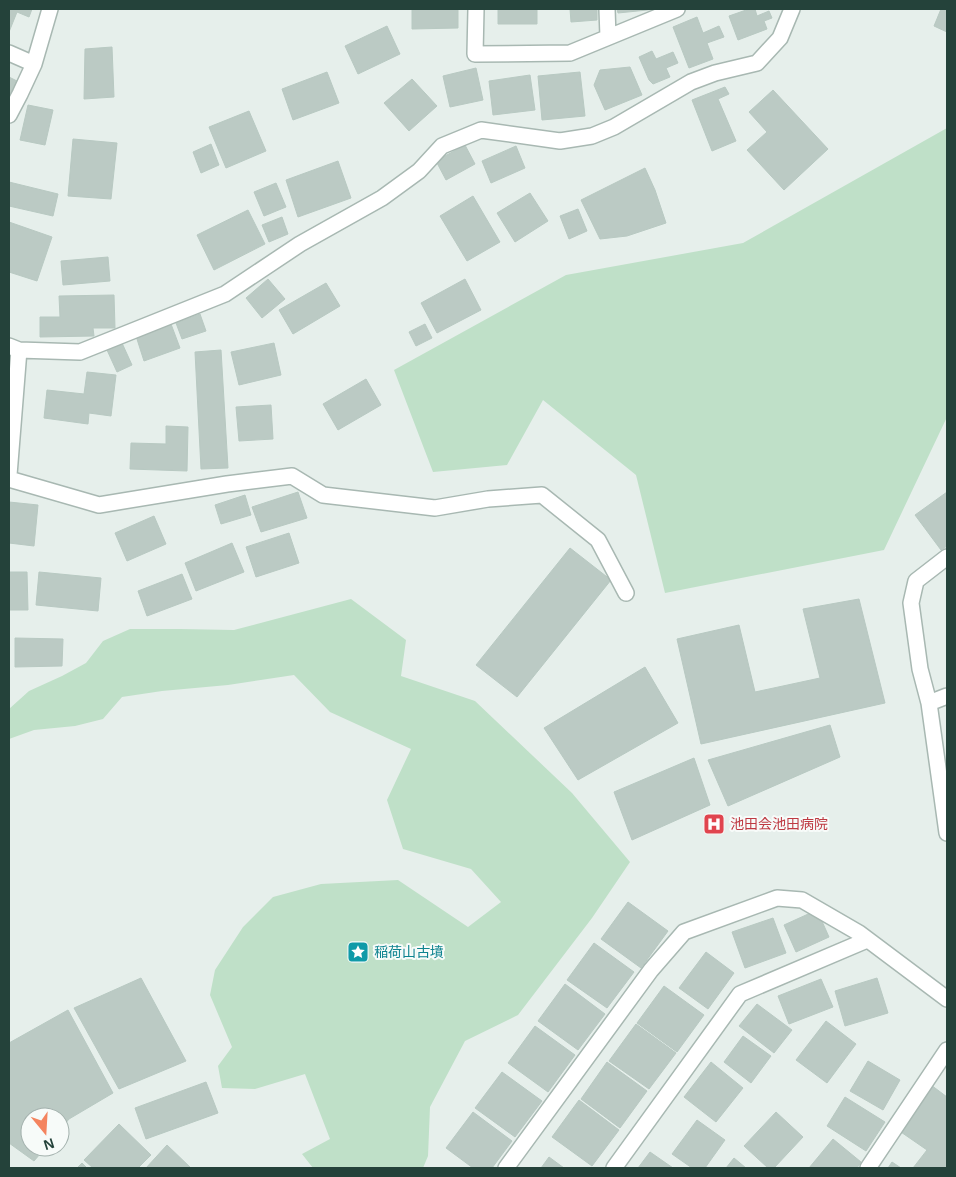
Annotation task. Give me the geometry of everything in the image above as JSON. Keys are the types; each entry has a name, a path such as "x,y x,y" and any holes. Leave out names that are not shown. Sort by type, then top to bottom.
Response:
{"street":[{"path":"9,115 34,64 50,9"},
{"path":"476,9 475,54 570,53 677,9"},
{"path":"607,9 608,37"},
{"path":"626,593 598,540 542,494 488,499 435,508 323,495 292,476 227,484 99,505 9,477 14,348 80,352 226,294 300,244 382,198 419,171 442,146 481,130 560,141 592,136 614,127 691,82 715,73 757,63 780,38 792,9"},
{"path":"9,53 34,64"},
{"path":"947,558 916,581 911,603 920,669 929,704 947,833"},
{"path":"929,704 947,696"},
{"path":"506,1168 651,970 684,932 777,898 802,900 859,933 947,999"},
{"path":"614,1168 740,994 867,940"},
{"path":"868,1168 947,1050"}],"green space":[{"path":"947,128 947,417 884,550 665,593 636,475 543,400 507,465 433,472 394,370 566,275 743,243"},
{"path":"351,599 406,640 401,676 475,701 572,793 630,862 592,918 518,1015 465,1041 430,1107 428,1156 423,1168 313,1168 302,1154 330,1139 305,1074 255,1089 222,1088 218,1066 232,1047 210,995 215,970 243,927 273,897 321,884 398,880 468,927 501,902 471,869 403,849 387,800 411,749 330,712 294,675 228,685 122,697 103,719 75,726 34,730 9,739 9,709 29,691 86,663 103,641 130,629 234,630"}],"building":[{"path":"9,9 32,9 29,17 17,12 9,32"},
{"path":"412,9 458,9 458,28 412,29"},
{"path":"498,9 537,9 537,24 498,24"},
{"path":"570,9 597,9 597,20 571,22"},
{"path":"617,9 657,9 618,13"},
{"path":"749,9 755,9 757,16 769,11 772,18 764,21 767,29 738,40 729,16"},
{"path":"941,9 947,9 947,32 934,26"},
{"path":"697,17 703,33 719,26 724,37 707,43 713,59 689,68 673,27"},
{"path":"387,26 400,54 358,74 345,46"},
{"path":"112,47 114,97 84,99 85,49"},
{"path":"652,51 656,59 673,52 678,63 666,68 670,77 653,84 649,80 639,57"},
{"path":"630,67 642,95 605,110 594,85 600,70"},
{"path":"476,68 483,100 450,107 443,76"},
{"path":"327,72 339,103 293,120 282,89"},
{"path":"580,72 585,116 542,120 538,76"},
{"path":"530,75 535,110 493,115 489,81"},
{"path":"9,77 17,81 9,95"},
{"path":"412,79 437,106 409,131 384,103"},
{"path":"725,87 729,94 718,99 736,141 712,151 692,100"},
{"path":"773,90 828,149 784,190 747,150 767,132 749,112"},
{"path":"28,105 53,110 45,145 20,140"},
{"path":"249,111 266,151 226,168 209,127"},
{"path":"73,139 117,143 111,199 68,196"},
{"path":"211,144 219,165 201,173 193,152"},
{"path":"465,145 475,164 446,180 436,161"},
{"path":"516,146 525,168 491,183 482,161"},
{"path":"338,161 351,198 298,217 286,180"},
{"path":"645,168 666,223 627,236 600,239 581,200"},
{"path":"9,182 58,194 53,216 9,206"},
{"path":"276,183 286,207 264,216 254,192"},
{"path":"530,193 548,221 515,242 497,213"},
{"path":"473,196 500,242 467,261 440,216"},
{"path":"578,209 587,231 569,239 560,216"},
{"path":"248,210 265,244 214,270 197,235"},
{"path":"282,217 288,234 269,242 262,225"},
{"path":"9,222 52,237 37,281 9,272"},
{"path":"108,257 110,281 63,285 61,261"},
{"path":"268,279 285,299 262,318 246,298"},
{"path":"465,279 481,310 437,333 421,303"},
{"path":"326,283 340,306 293,334 279,310"},
{"path":"114,295 115,328 93,328 94,336 40,337 40,317 60,317 59,296"},
{"path":"200,314 206,331 182,339 176,323"},
{"path":"171,324 180,348 144,361 136,336"},
{"path":"425,324 432,338 416,346 409,332"},
{"path":"122,343 132,365 117,372 107,350"},
{"path":"274,343 281,375 239,385 231,352"},
{"path":"221,350 228,468 201,469 195,352"},
{"path":"87,372 116,375 111,416 89,413 88,424 44,418 47,390 84,394"},
{"path":"366,379 381,405 338,430 323,404"},
{"path":"271,405 273,439 239,441 236,407"},
{"path":"166,426 188,427 187,471 130,469 131,443 166,444"},
{"path":"298,492 307,518 261,532 252,507"},
{"path":"947,492 947,546 941,550 915,515"},
{"path":"245,495 251,515 221,524 215,505"},
{"path":"9,502 38,505 34,546 9,543"},
{"path":"154,516 166,544 127,561 115,533"},
{"path":"289,533 299,563 256,577 246,547"},
{"path":"232,543 244,572 196,591 185,563"},
{"path":"570,548 611,580 517,697 476,665"},
{"path":"9,572 27,572 28,610 9,610"},
{"path":"39,572 101,578 98,611 36,605"},
{"path":"182,574 192,599 147,616 138,591"},
{"path":"859,599 885,703 701,744 677,639 739,625 755,692 820,678 803,609"},
{"path":"15,638 63,639 62,666 15,667"},
{"path":"645,667 678,723 578,780 544,728"},
{"path":"830,725 840,757 728,806 708,760"},
{"path":"694,758 710,805 632,840 614,792"},
{"path":"628,902 668,931 641,968 601,939"},
{"path":"817,910 829,937 796,952 784,925"},
{"path":"773,918 786,953 745,968 732,932"},
{"path":"594,943 634,972 607,1008 567,980"},
{"path":"706,952 734,973 708,1009 679,988"},
{"path":"141,978 186,1061 119,1089 74,1008"},
{"path":"877,978 888,1013 845,1026 835,991"},
{"path":"821,979 833,1007 789,1024 778,996"},
{"path":"565,984 605,1014 578,1050 538,1021"},
{"path":"664,986 704,1015 677,1052 637,1023"},
{"path":"757,1004 792,1030 774,1053 739,1026"},
{"path":"68,1010 113,1093 70,1118 70,1107 20,1107 20,1151 9,1143 9,1043"},
{"path":"826,1021 856,1044 827,1083 796,1060"},
{"path":"636,1024 676,1053 649,1089 609,1061"},
{"path":"535,1026 575,1055 548,1092 508,1063"},
{"path":"743,1036 771,1056 751,1083 724,1062"},
{"path":"868,1061 900,1080 883,1110 850,1091"},
{"path":"607,1062 647,1091 620,1128 581,1099"},
{"path":"711,1062 743,1088 716,1122 684,1097"},
{"path":"502,1072 542,1101 515,1137 475,1108"},
{"path":"206,1082 218,1113 146,1139 135,1108"},
{"path":"931,1085 947,1097 947,1168 913,1168 927,1150 898,1130"},
{"path":"845,1097 885,1122 866,1151 827,1126"},
{"path":"579,1100 619,1130 592,1166 552,1137"},
{"path":"473,1112 512,1141 492,1168 473,1168 446,1148"},
{"path":"776,1112 803,1137 774,1168 768,1168 744,1146"},
{"path":"697,1120 725,1140 705,1168 692,1168 672,1154"},
{"path":"119,1124 151,1155 138,1168 93,1168 84,1160"},
{"path":"833,1139 861,1162 857,1168 809,1168"},
{"path":"167,1145 191,1168 146,1168"},
{"path":"650,1152 673,1168 638,1168"},
{"path":"28,1157 37,1157 34,1161"},
{"path":"549,1157 564,1168 541,1168"},
{"path":"734,1158 746,1168 726,1168"},
{"path":"892,1162 901,1168 888,1168"},
{"path":"82,1163 87,1168 77,1168"}],"place":[{"name":"池田会池田病院","path":"714,824"},
{"name":"稲荷山古墳","path":"358,952"}]}
